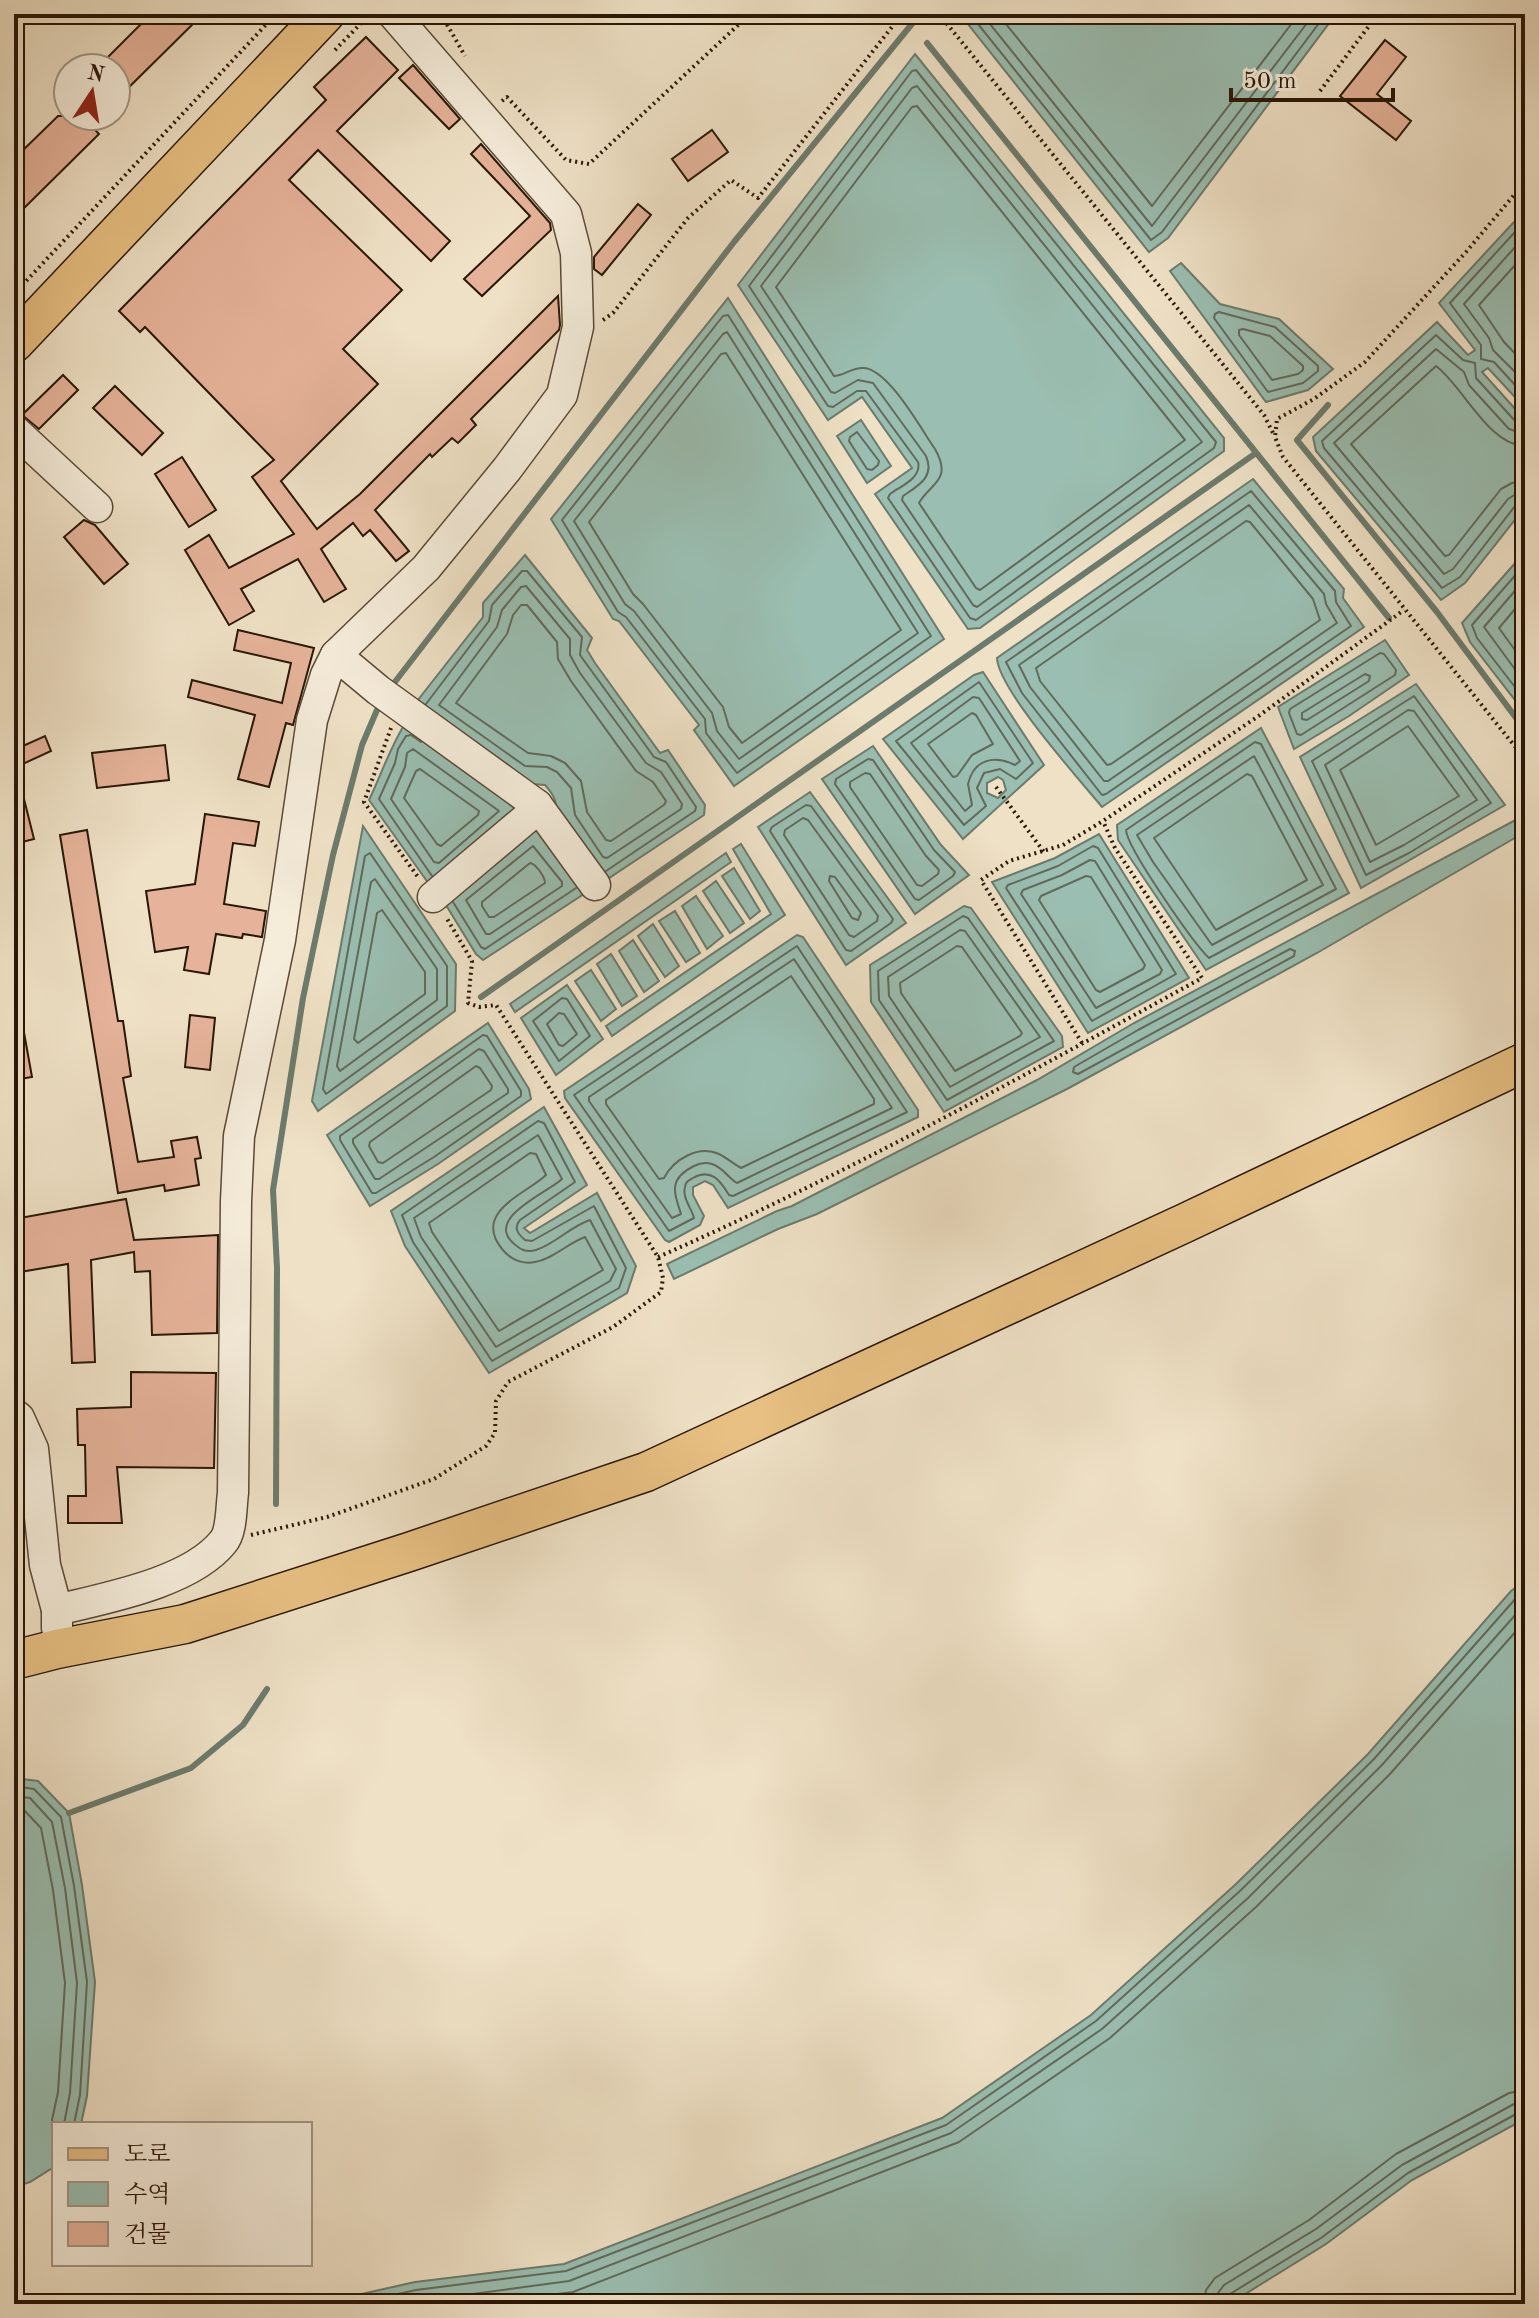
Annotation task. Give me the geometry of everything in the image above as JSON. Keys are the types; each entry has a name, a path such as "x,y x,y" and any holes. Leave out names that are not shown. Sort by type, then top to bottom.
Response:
{"main road":[{"path":"14,343 325,14"},
{"path":"14,1660 185,1624 646,1472 1525,1062"}],"street":[{"path":"57,1610 150,1587 203,1560 226,1540 233,1493 239,1136 280,940 312,720 326,675 336,655 426,568 507,469 562,395 578,327 576,253 566,214 393,14"},
{"path":"14,430 97,507"},
{"path":"336,655 391,700 537,805 595,885"},
{"path":"433,897 528,817 537,805"},
{"path":"14,1414 19,1418 33,1449 45,1565 57,1610 57,1649"}],"path":[{"path":"14,294 276,14"},
{"path":"483,118 507,97 566,160 589,164 750,14"},
{"path":"578,327 594,328 613,313 688,218 731,180 758,198 902,14"},
{"path":"939,14 1264,415 1283,457 1525,759"},
{"path":"1320,91 1378,14"},
{"path":"1275,437 1277,419 1314,399 1365,362 1466,252 1525,182"},
{"path":"1082,1043 981,880 1009,861 1063,845 1103,821 1260,715 1404,610"},
{"path":"226,1540 327,1517 434,1479 486,1446 495,1433 496,1401 508,1382 613,1327 661,1292 663,1278 658,1257 496,1005 479,1007 468,1003 472,961 433,897 364,802 389,732 391,700"},
{"path":"996,787 1044,852"},
{"path":"658,1257 738,1222 938,1122 1202,978 1115,848 1103,821"}],"water":[{"path":"960,14 1336,14 1168,238 1149,252"},
{"path":"915,54 1224,438 1224,451 980,628 968,629 875,494 912,468 862,397 828,420 738,285"},
{"path":"1525,210 1525,408 1488,368 1482,372 1525,420 1525,507 1465,583 1441,600 1316,451 1313,437 1437,322 1468,355 1475,350 1439,303"},
{"path":"1181,263 1220,304 1279,319 1333,369 1308,390 1266,402 1170,271"},
{"path":"728,298 944,639 734,786 694,730 699,725 619,621 613,619 551,519"},
{"path":"861,420 891,466 867,483 837,436"},
{"path":"1253,479 1344,589 1343,598 1364,627 1102,807 1025,711 1001,672 997,658"},
{"path":"1525,552 1525,713 1470,642 1462,623"},
{"path":"525,555 592,638 587,650 595,663 660,753 668,750 705,805 704,815 600,884 555,818 555,800 545,785 533,784 414,705 483,617 483,603"},
{"path":"1385,640 1409,675 1294,749 1278,707"},
{"path":"983,672 1044,765 963,839 883,739 974,675","holes":["998,777 1003,780 1006,790 998,798 987,793 987,783"]},
{"path":"1416,684 1505,805 1361,888 1300,757"},
{"path":"406,722 517,809 434,891 369,800"},
{"path":"1261,728 1349,893 1206,970 1118,840 1117,825"},
{"path":"873,746 941,845 969,875 915,914 822,779"},
{"path":"810,792 906,923 846,965 758,827"},
{"path":"1525,815 1525,832 1317,953 1067,1089 817,1214 778,1229 674,1279 667,1264 792,1206 1037,1080 1134,1023"},
{"path":"530,824 545,828 590,890 483,960 476,954 441,897"},
{"path":"363,826 456,964 455,1011 318,1111 312,1101"},
{"path":"1099,834 1189,978 1088,1033 992,882 1055,858"},
{"path":"741,844 785,915 612,1036 606,1026 771,914 733,849"},
{"path":"726,853 731,862 515,1012 510,1004"},
{"path":"734,868 760,911 750,919 722,876"},
{"path":"716,881 744,923 730,933 703,891"},
{"path":"696,896 723,936 707,949 682,906"},
{"path":"964,906 971,908 1062,1036 1063,1047 944,1112 871,1002 870,965"},
{"path":"675,911 700,953 686,962 659,921"},
{"path":"653,924 679,966 665,977 638,936"},
{"path":"797,935 803,937 918,1110 918,1117 728,1208 713,1185 705,1181 693,1187 693,1195 704,1216 700,1225 669,1242 565,1098 564,1091"},
{"path":"633,940 659,981 644,992 619,951"},
{"path":"611,954 637,996 622,1006 597,964"},
{"path":"591,970 616,1009 601,1021 575,981"},
{"path":"567,985 603,1039 556,1075 521,1018"},
{"path":"488,1023 529,1089 531,1099 438,1164 370,1206 327,1135"},
{"path":"544,1107 587,1185 524,1228 530,1233 597,1193 636,1266 627,1293 489,1373 405,1246 391,1211"},
{"path":"1525,1581 1525,2119 1412,2180 1326,2244 1229,2304 317,2304 415,2282 564,2264 942,2118 1091,2015 1236,1884 1368,1754 1511,1591"},
{"path":"14,1778 38,1781 69,1813 95,1982 87,2096 81,2122 52,2122 52,2168 30,2182 14,2187"}],"building":[{"path":"151,14 203,14 132,84 132,52 113,52"},
{"path":"366,37 398,70 337,131 450,241 431,261 318,150 289,180 402,290 343,349 378,384 281,481 317,529 360,494 558,296 559,330 471,419 476,425 458,443 452,438 432,457 430,454 375,510 409,551 396,561 370,530 363,536 353,523 321,549 346,589 324,602 298,559 241,589 254,611 229,625 185,550 209,535 229,568 294,534 252,477 274,460 145,327 140,332 119,311 326,100 314,87"},
{"path":"1385,40 1406,57 1377,94 1411,121 1396,140 1340,96"},
{"path":"413,65 460,119 449,129 399,78"},
{"path":"52,122 52,132 99,134 14,218 14,159"},
{"path":"712,130 728,152 688,181 672,159"},
{"path":"481,144 550,223 551,230 482,296 464,279 530,216 471,154"},
{"path":"638,204 651,215 602,275 594,269 594,257"},
{"path":"63,375 78,390 39,429 22,415"},
{"path":"115,386 163,433 142,455 93,408"},
{"path":"182,457 216,510 189,527 155,474"},
{"path":"84,520 95,525 128,564 104,584 64,537"},
{"path":"238,630 314,648 293,725 286,723 269,787 238,779 255,715 188,697 192,680 282,703 291,663 234,650"},
{"path":"45,736 51,751 14,768 14,750"},
{"path":"165,745 169,780 97,788 92,753"},
{"path":"20,783 34,839 14,844 14,784"},
{"path":"205,814 259,822 255,846 233,843 224,904 266,911 262,937 216,934 209,974 184,970 188,947 155,952 146,891 195,884"},
{"path":"87,830 118,1021 123,1021 131,1076 123,1078 138,1162 174,1157 171,1141 197,1137 201,1158 195,1159 199,1185 165,1191 164,1185 118,1193 60,835"},
{"path":"190,1015 215,1018 210,1070 185,1067"},
{"path":"23,1027 32,1077 14,1080 14,1028"},
{"path":"126,1199 134,1240 218,1235 217,1333 152,1335 150,1271 135,1272 134,1252 91,1260 95,1362 72,1363 68,1264 14,1273 14,1219"},
{"path":"131,1372 216,1373 214,1468 117,1467 122,1523 68,1523 68,1496 86,1496 85,1445 78,1445 77,1409 131,1407"}],"waterway":[{"path":"391,687 734,242 920,14"},
{"path":"927,43 1389,618"},
{"path":"1328,405 1297,440 1437,612 1525,730"},
{"path":"481,997 1256,453"},
{"path":"276,1504 277,1268 273,1190 303,998 333,855 362,745 380,703"},
{"path":"69,1813 191,1768 243,1725 267,1689"}]}
